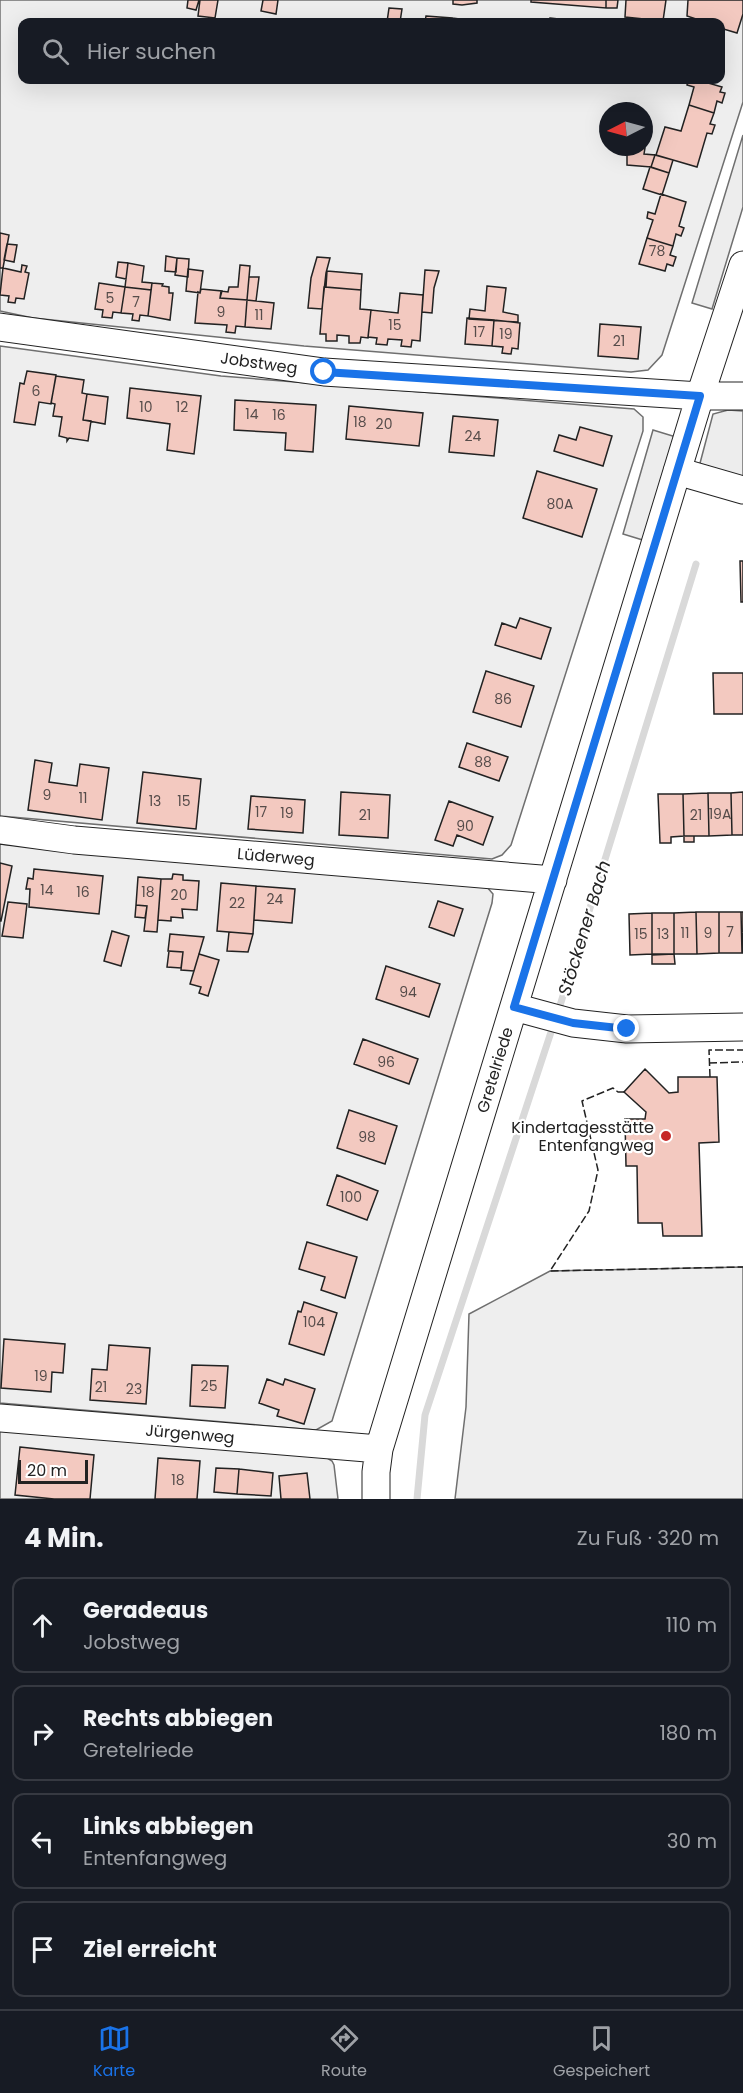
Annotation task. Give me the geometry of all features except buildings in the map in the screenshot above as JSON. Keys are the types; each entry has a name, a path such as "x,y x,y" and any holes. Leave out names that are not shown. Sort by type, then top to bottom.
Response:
{"street":[{"name":"Gretelriede","path":"376,1499 379,1449 521,1009 553,880 700,396 743,265"},
{"name":"Jobstweg","path":"0,327 324,372 700,396 743,396"},
{"path":"677,471 743,490"},
{"name":"Lüderweg","path":"0,830 74,840 553,880"},
{"path":"521,1009 573,1023 627,1029 743,1027"},
{"name":"Jürgenweg","path":"0,1418 379,1449"}],"shaded area":[{"path":"0,0 743,0 743,102 662,355 648,370 631,372 304,346 33,318 0,311"},
{"path":"743,135 743,207 712,309 692,303"},
{"path":"0,346 221,376 634,409 643,417 643,431 511,845 502,855 492,859 0,816"},
{"path":"728,410 743,411 743,478 699,467 713,414"},
{"path":"653,430 676,437 646,541 623,534"},
{"path":"0,844 486,886 493,894 332,1421 316,1430 0,1403"},
{"path":"743,1267 743,1499 455,1499 466,1407 469,1314 550,1271"},
{"path":"0,1428 324,1456 334,1465 338,1499 0,1499"}],"waterway":[{"name":"Stöckener Bach","path":"558,1012 696,564"},
{"name":"Stöckener Bach","path":"417,1499 425,1415 554,1023"}],"fence":[{"path":"710,1077 709,1050 743,1050"},
{"path":"709,1063 743,1062"},
{"path":"624,1092 618,1092 613,1088 582,1101 598,1170 589,1211 550,1271 743,1267"}],"place":[{"name":"Kindertagesstätte Entenfangweg","path":"666,1136"}],"route":[{"path":"324,372 700,396 514,1007 573,1023 627,1029"}]}
